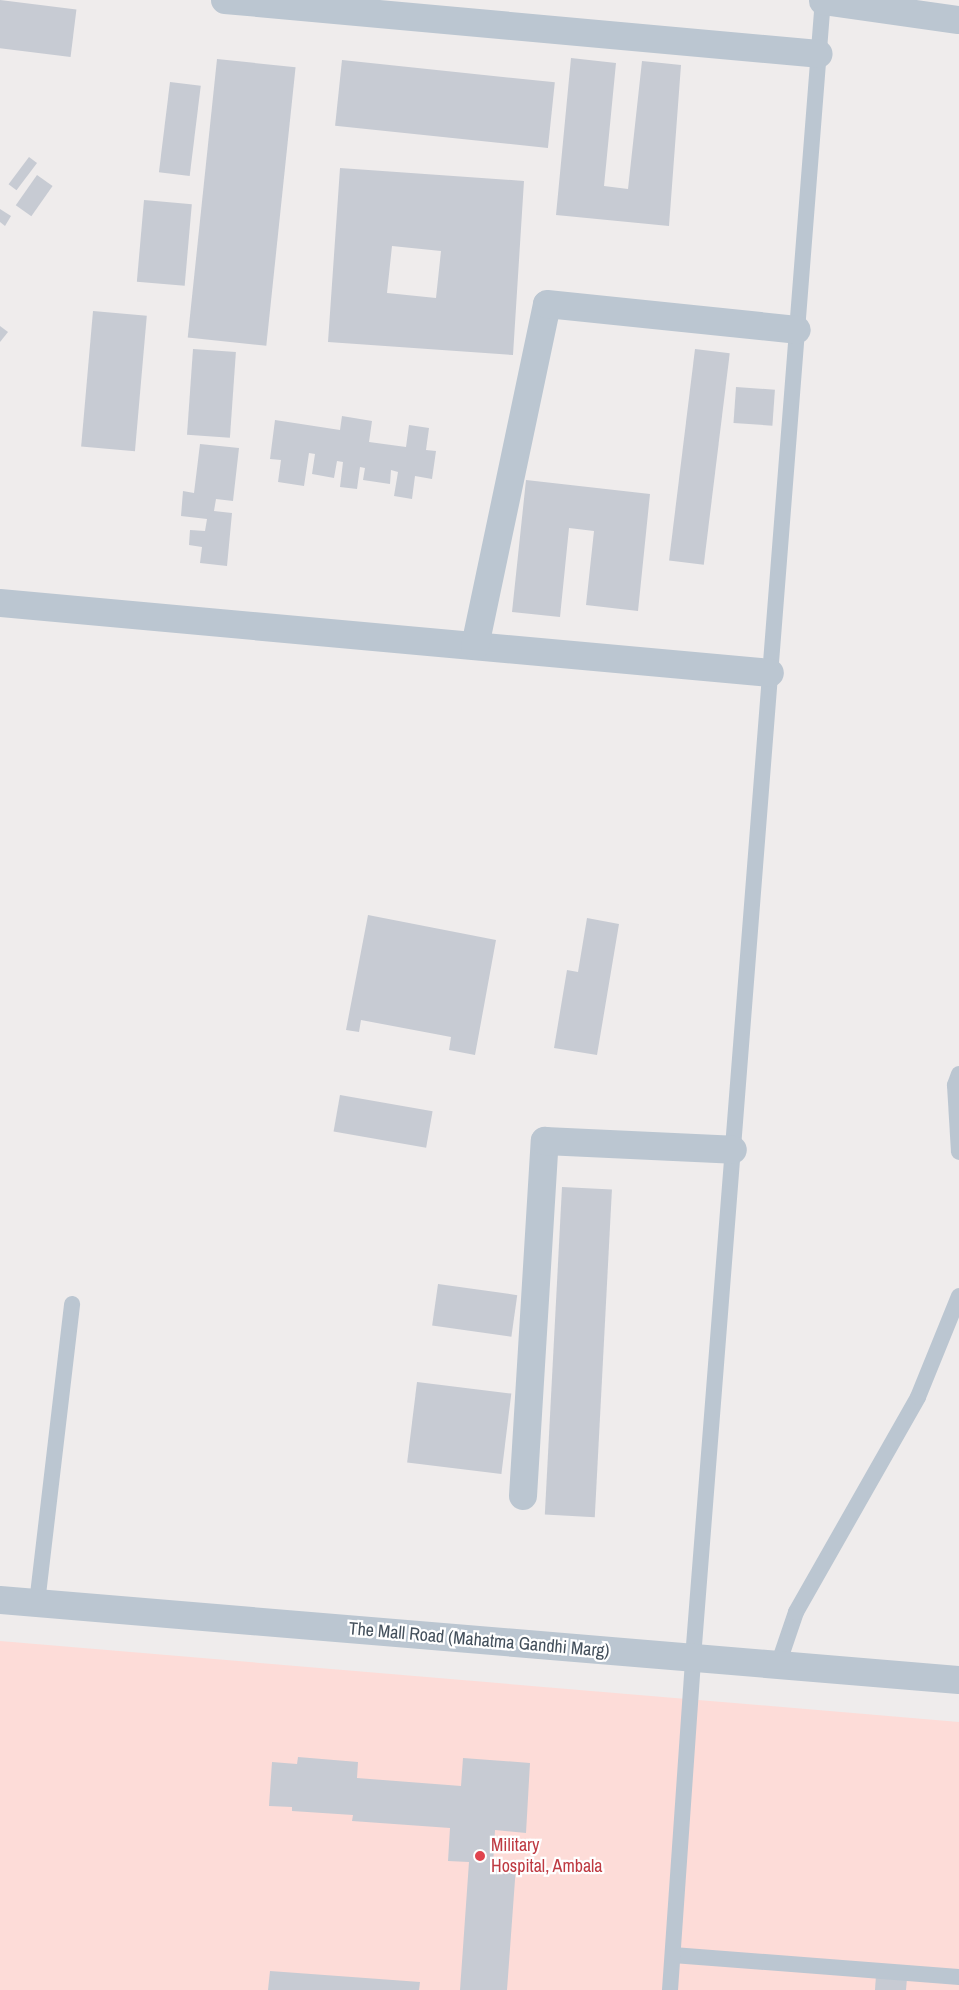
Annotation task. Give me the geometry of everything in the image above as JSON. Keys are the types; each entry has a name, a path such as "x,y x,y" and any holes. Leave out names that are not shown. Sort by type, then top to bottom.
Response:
{"street":[{"path":"224,0 819,54"},
{"path":"823,0 959,20"},
{"path":"475,646 547,304 797,330"},
{"path":"0,603 770,673"},
{"path":"523,1496 545,1141 733,1150"},
{"name":"The Mall Road (Mahatma Gandhi Marg)","path":"0,1600 959,1680"}],"lane":[{"path":"670,1990 692,1658 823,0"},
{"path":"959,1074 955,1086 959,1152"},
{"path":"778,1665 796,1612 918,1397 959,1296"},
{"path":"37,1603 72,1304"},
{"path":"673,1955 959,1977"}],"shaded area":[{"name":"Military Hospital, Ambala","path":"0,1641 959,1722 959,1990 0,1990"}],"building":[{"path":"0,0 76,9 71,57 0,48"},
{"path":"571,58 616,63 604,186 628,189 642,61 681,65 669,226 556,215"},
{"path":"217,59 296,67 266,346 188,337"},
{"path":"342,60 555,82 548,148 335,126"},
{"path":"170,82 201,86 190,176 159,172"},
{"path":"29,157 37,163 17,190 9,184"},
{"path":"340,168 524,181 513,355 328,342","holes":["392,246 441,251 436,298 387,293"]},
{"path":"37,175 53,186 31,216 16,205"},
{"path":"144,200 192,204 185,286 137,282"},
{"path":"0,209 11,216 5,226 0,222"},
{"path":"93,311 147,316 135,451 81,446"},
{"path":"0,326 8,332 0,342"},
{"path":"193,349 236,352 230,438 187,435"},
{"path":"695,349 730,353 704,565 669,560"},
{"path":"736,387 775,390 772,426 733,423"},
{"path":"342,416 372,421 369,442 406,447 409,425 429,428 426,450 436,451 432,479 415,476 412,499 394,496 398,472 391,470 390,484 363,480 365,468 360,467 357,489 340,487 343,462 337,461 334,478 312,474 315,454 309,453 304,486 278,482 281,460 270,459 275,420 340,430"},
{"path":"200,444 239,448 233,501 216,499 214,511 232,513 227,566 200,563 202,547 189,545 190,530 205,531 207,519 181,516 183,491 194,493"},
{"path":"526,480 650,494 638,611 586,605 594,531 569,528 560,617 512,612"},
{"path":"368,915 496,940 475,1055 449,1050 451,1037 361,1020 359,1032 346,1030"},
{"path":"587,918 619,924 597,1055 554,1048 567,970 578,972"},
{"path":"340,1095 433,1111 426,1148 334,1131"},
{"path":"562,1187 612,1190 595,1517 545,1515"},
{"path":"438,1284 517,1295 511,1337 432,1326"},
{"path":"417,1382 511,1394 501,1474 407,1462"},
{"path":"298,1757 358,1762 357,1778 461,1786 463,1758 530,1763 526,1833 495,1830 493,1865 516,1866 507,1990 460,1990 469,1862 448,1861 450,1828 352,1821 353,1815 292,1811 292,1807 269,1806 272,1762 297,1764"},
{"path":"270,1971 420,1982 419,1990 268,1990"},
{"path":"876,1975 907,1978 906,1990 875,1990"}],"place":[{"name":"Military Hospital, Ambala","path":"480,1856"}]}
